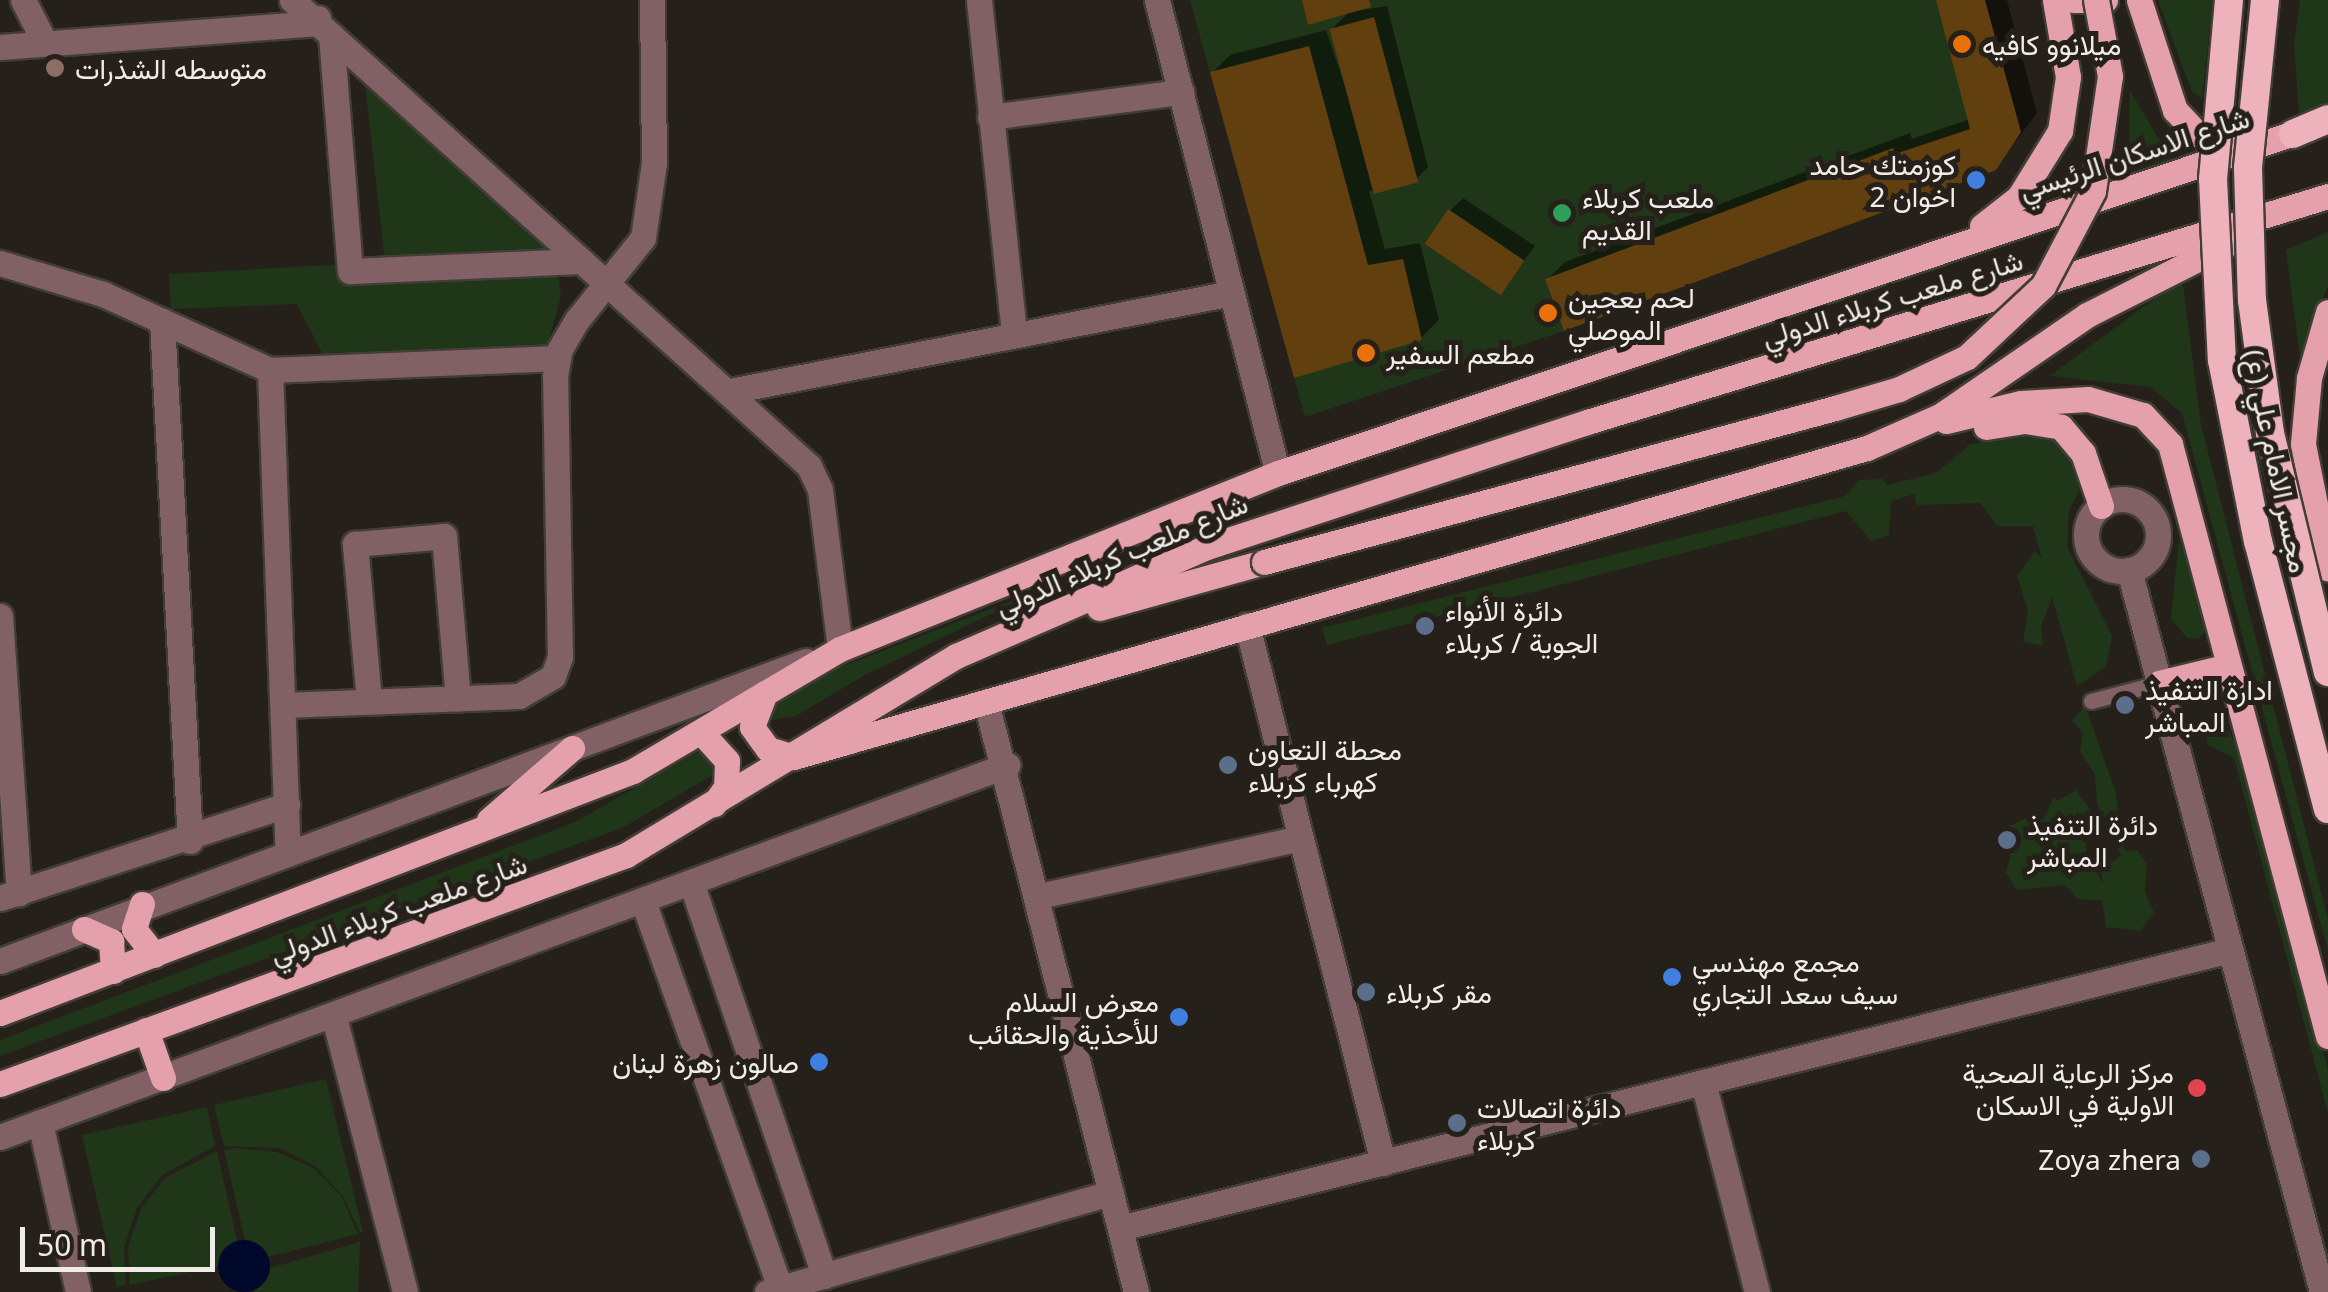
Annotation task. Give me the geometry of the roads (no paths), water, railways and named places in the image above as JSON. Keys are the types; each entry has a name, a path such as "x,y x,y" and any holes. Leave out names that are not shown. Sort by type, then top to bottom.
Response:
{"highway":[{"name":"مجسر الامام علي (ع)","path":"2228,0 2213,179 2222,360 2258,541 2328,809"},
{"name":"مجسر الامام علي (ع)","path":"2265,0 2249,150 2252,300 2270,433 2328,672"},
{"path":"2294,134 2328,120"}],"main road":[{"path":"1957,242 2019,197 2060,131 2068,78 2055,0"},
{"path":"2073,0 2105,0"},
{"path":"985,644 1264,562 1835,408 1899,389 1968,357 2043,286 2093,191 2110,76 2096,0"},
{"path":"2138,0 2176,110 2197,134 2242,149"},
{"name":"شارع الاسكان الرئيسي","path":"1957,242 2294,134"},
{"path":"1917,428 2100,307 2322,198"},
{"name":"شارع ملعب كربلاء الدولي","path":"0,1084 610,861 710,808 985,644 1171,561 1346,499 2322,198"},
{"name":"شارع ملعب كربلاء الدولي","path":"0,1013 633,771 840,649 1278,474 1957,242"},
{"path":"2328,312 2308,378 2304,444 2328,569"},
{"path":"767,691 757,701 752,727 768,750 794,757 1867,448 1917,428 2058,398 2103,402 2143,416 2176,460 2328,1036"},
{"path":"1867,448 2048,422 2075,439 2101,506"},
{"path":"2159,683 2228,666"},
{"path":"701,732 722,748 729,774 710,808"},
{"path":"473,834 572,748"},
{"path":"142,904 136,938 154,955"},
{"path":"84,929 111,941 113,970"},
{"path":"146,1030 162,1078"}],"street":[{"path":"23,0 45,43"},
{"path":"0,960 142,904 840,649 820,490 785,440 606,288 323,19 292,0"},
{"path":"283,704 529,694 557,667 558,358 578,320 643,238 652,200 652,0"},
{"path":"979,0 1014,335"},
{"path":"1158,0 1278,474"},
{"path":"0,46 323,19"},
{"path":"323,19 350,272 576,260"},
{"path":"990,117 1181,92"},
{"path":"0,263 104,294 270,370 558,358"},
{"path":"730,391 1232,292"},
{"path":"162,320 190,842"},
{"path":"270,370 288,853"},
{"path":"2124,499 2152,516 2154,550 2129,570 2105,566 2089,549 2087,525 2101,506 2124,499"},
{"path":"369,701 356,544 444,536 458,698"},
{"path":"2129,570 2322,1292"},
{"path":"0,616 10,895 190,842 287,805"},
{"path":"1246,625 1384,1163"},
{"path":"986,702 1006,765 1136,1292"},
{"path":"0,1138 1006,765"},
{"path":"1038,896 1301,838"},
{"path":"691,882 824,1276"},
{"path":"643,901 774,1290 1111,1192"},
{"path":"1120,1228 2230,950"},
{"path":"334,1017 404,1292"},
{"path":"1702,1082 1757,1292"},
{"path":"40,1122 78,1292"}],"lane":[{"path":"2091,701 2159,683"}],"water":[{"path":"244,1240 262,1248 270,1266 262,1284 244,1292 226,1284 218,1266 226,1248"}],"place":[{"name":"ميلانوو كافيه","path":"1962,44"},
{"name":"متوسطه الشذرات","path":"55,68"},
{"name":"كوزمتك حامد اخوان 2","path":"1976,180"},
{"name":"ملعب كربلاء القديم","path":"1562,213"},
{"name":"لحم بعجين الموصلي","path":"1548,313"},
{"name":"مطعم السفير","path":"1366,353"},
{"name":"دائرة الأنواء الجوية / كربلاء","path":"1425,626"},
{"name":"ادارة التنفيذ المباشر","path":"2125,705"},
{"name":"محطة التعاون كهرباء كربلاء","path":"1228,765"},
{"name":"دائرة التنفيذ المباشر","path":"2007,840"},
{"name":"مجمع مهندسي سيف سعد التجاري","path":"1672,977"},
{"name":"مقر كربلاء","path":"1366,992"},
{"name":"معرض السلام للأحذية والحقائب","path":"1179,1017"},
{"name":"صالون زهرة لبنان","path":"819,1062"},
{"name":"مركز الرعاية الصحية الاولية في الاسكان","path":"2197,1088"},
{"name":"دائرة اتصالات كربلاء","path":"1457,1123"},
{"name":"Zoya zhera","path":"2201,1159"}]}
